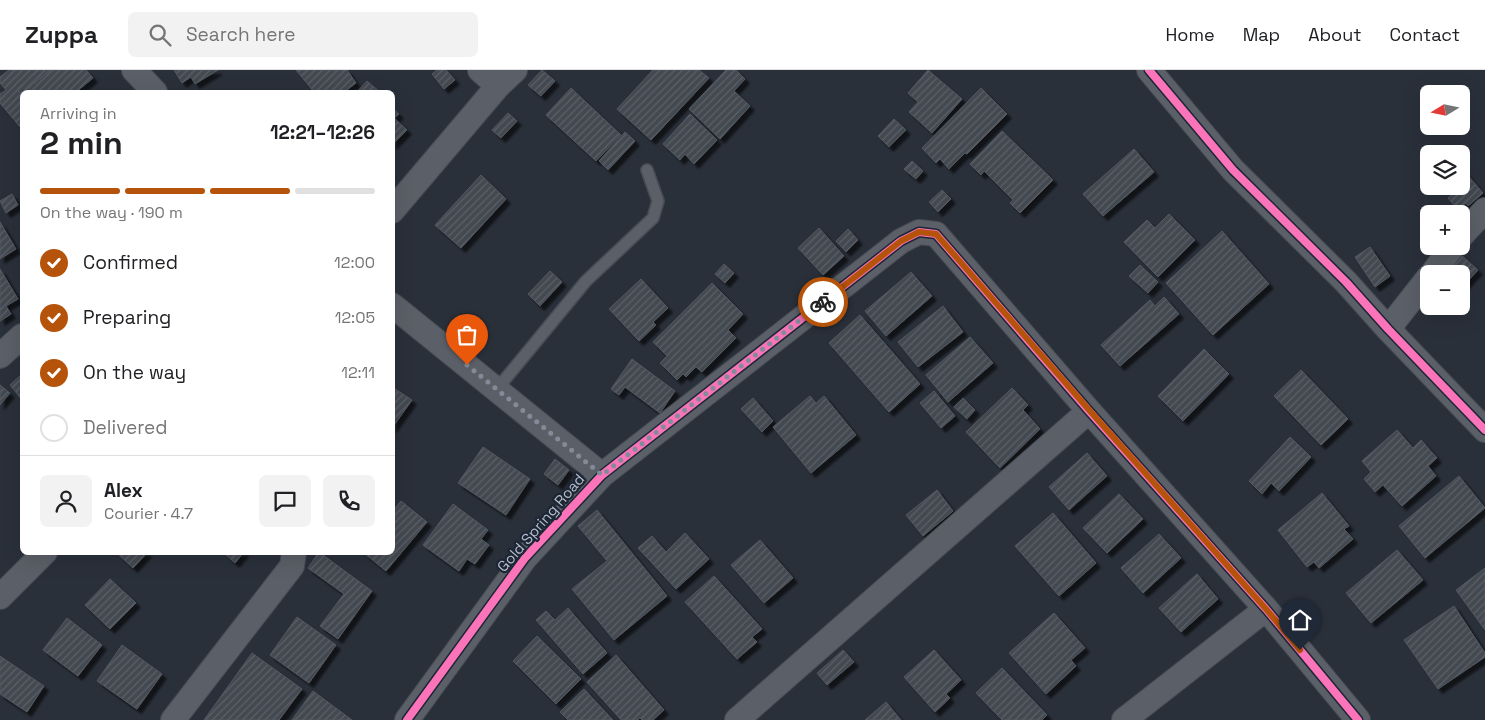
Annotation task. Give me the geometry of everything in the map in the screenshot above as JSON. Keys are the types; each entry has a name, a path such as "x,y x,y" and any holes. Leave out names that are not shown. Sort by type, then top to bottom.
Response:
{"street":[{"path":"134,70 153,90"},
{"path":"480,70 498,86"},
{"path":"395,207 498,86 515,70"},
{"path":"1149,70 1233,170 1346,282 1388,330 1485,430"},
{"path":"1470,226 1485,210"},
{"name":"Gold Spring Road","path":"407,720 525,558 602,475 901,241 919,232 936,234 1266,609 1358,720"},
{"path":"1388,330 1420,289"},
{"path":"395,307 602,475"},
{"path":"0,356 20,338"},
{"path":"737,720 1090,411"},
{"path":"0,597 42,555"},
{"path":"173,720 292,566 294,555"},
{"path":"1124,720 1266,609"}],"lane":[{"path":"497,389 586,281 653,218 658,201 647,170"}],"building":[{"path":"9,70 39,70 17,89 20,93 20,127 0,103 0,94 6,90 0,83 0,77"},
{"path":"39,70 50,70 26,90 20,90 20,93 17,89"},
{"path":"50,70 86,70 93,78 78,90 25,90"},
{"path":"174,70 218,70 195,84 191,77 182,83"},
{"path":"296,70 347,70 356,83 347,90 312,90"},
{"path":"437,70 446,70 455,80 444,89 432,74"},
{"path":"542,70 555,81 541,96 528,85"},
{"path":"653,70 699,70 709,78 651,140 617,109"},
{"path":"726,70 736,70 745,79 734,91 750,106 720,139 689,109"},
{"path":"928,70 962,99 932,133 909,112 918,102 908,93"},
{"path":"367,81 378,90 359,90"},
{"path":"571,88 621,135 596,161 546,115"},
{"path":"981,88 1007,114 967,154 965,153 949,169 940,159 936,163 922,148"},
{"path":"508,113 517,121 501,138 492,130"},
{"path":"690,114 717,140 694,164 685,154 680,160 663,144"},
{"path":"395,119 407,130 395,142"},
{"path":"894,119 906,130 889,147 878,136"},
{"path":"1002,131 1053,180 1020,213 1010,203 1013,200 984,171 981,175 970,164"},
{"path":"625,132 635,141 608,170 599,161"},
{"path":"1134,149 1154,172 1103,216 1083,194"},
{"path":"912,161 923,171 916,179 904,169"},
{"path":"481,175 506,199 461,248 435,225"},
{"path":"1470,178 1483,193 1469,205 1466,203 1464,205 1454,205 1448,198 1452,195 1470,195"},
{"path":"942,190 951,199 938,212 929,202"},
{"path":"12,194 18,205 6,213 0,201"},
{"path":"1169,214 1195,240 1158,277 1124,242 1147,220 1155,228"},
{"path":"0,222 16,249 0,259"},
{"path":"819,228 844,256 823,275 798,248"},
{"path":"848,229 858,240 846,252 836,241"},
{"path":"1222,231 1269,284 1213,335 1166,283"},
{"path":"1370,247 1390,276 1375,287 1355,257"},
{"path":"1461,255 1478,270 1470,279 1470,265 1450,265"},
{"path":"724,264 734,273 725,283 715,274"},
{"path":"1140,265 1158,282 1148,293 1129,276"},
{"path":"0,269 18,299 6,306 11,314 0,321"},
{"path":"550,271 562,282 540,306 528,294"},
{"path":"911,272 932,296 886,336 865,311"},
{"path":"641,279 668,308 653,322 656,325 639,341 609,309"},
{"path":"712,283 743,314 728,330 736,338 702,372 696,367 686,377 683,374 677,380 660,363 667,356 653,342"},
{"path":"1164,297 1179,314 1120,366 1101,345 1150,300 1155,306"},
{"path":"943,306 963,332 918,367 898,342"},
{"path":"860,315 920,384 889,412 829,343"},
{"path":"970,337 993,363 948,402 926,375"},
{"path":"1204,349 1229,374 1183,421 1158,396"},
{"path":"632,359 675,391 660,413 625,387 619,395 611,389"},
{"path":"1301,370 1348,419 1321,445 1274,396"},
{"path":"20,376 20,398 10,385"},
{"path":"0,385 10,393 0,405"},
{"path":"1012,388 1028,405 1023,410 1040,429 1000,468 966,432"},
{"path":"395,389 412,400 395,424"},
{"path":"934,391 955,416 941,428 920,403"},
{"path":"810,396 816,403 824,396 856,435 811,473 773,427"},
{"path":"753,398 773,421 762,432 741,409"},
{"path":"963,398 975,410 967,419 954,407"},
{"path":"1397,430 1413,448 1421,440 1437,458 1428,466 1436,476 1402,506 1383,485 1375,492 1364,479 1371,472 1362,461"},
{"path":"1290,437 1311,457 1279,491 1271,483 1262,494 1249,481"},
{"path":"483,447 530,479 506,515 458,483"},
{"path":"1087,453 1107,476 1069,510 1049,487"},
{"path":"555,459 569,470 558,485 544,474"},
{"path":"1459,476 1485,508 1425,558 1399,526"},
{"path":"937,490 953,511 923,536 906,515"},
{"path":"1322,493 1349,526 1344,529 1353,539 1319,568 1314,562 1307,567 1278,530"},
{"path":"1119,494 1143,519 1107,553 1083,528"},
{"path":"401,501 427,522 386,571 366,555 395,555 395,508"},
{"path":"453,504 488,530 481,539 489,545 475,564 467,559 459,571 423,545"},
{"path":"597,510 667,596 614,640 572,589 607,561 578,526"},
{"path":"1053,513 1096,563 1059,596 1015,546"},
{"path":"685,533 709,559 676,589 638,548 652,536 666,552"},
{"path":"1159,534 1181,558 1143,593 1121,568"},
{"path":"760,540 793,578 764,603 731,565"},
{"path":"1397,550 1423,580 1371,623 1346,593"},
{"path":"119,555 145,555 133,568"},
{"path":"226,555 242,555 235,563"},
{"path":"317,555 323,555 372,591 338,639 320,626 344,594 308,568"},
{"path":"1485,568 1485,630 1456,590"},
{"path":"1197,574 1218,599 1181,632 1159,608"},
{"path":"714,576 762,629 752,637 757,642 737,659 685,602"},
{"path":"110,579 136,603 110,629 85,605"},
{"path":"1454,606 1485,653 1485,657 1438,689 1404,640"},
{"path":"568,608 607,653 583,674 536,620 546,611 555,620"},
{"path":"1054,613 1085,648 1071,660 1076,666 1046,694 1009,653"},
{"path":"297,617 336,645 309,683 270,655"},
{"path":"67,618 102,645 78,676 43,650"},
{"path":"537,636 581,679 556,704 513,661"},
{"path":"122,645 162,674 137,709 97,681"},
{"path":"843,650 854,662 827,685 817,673"},
{"path":"934,650 961,680 946,694 950,698 935,712 904,677"},
{"path":"252,653 302,689 279,720 204,720"},
{"path":"616,655 664,710 653,720 642,720 640,718 637,720 621,720 587,682"},
{"path":"0,656 44,686 27,712 0,694"},
{"path":"1002,668 1047,715 1042,720 1002,720 976,693"},
{"path":"584,689 613,720 568,720 560,712"},
{"path":"313,691 352,720 292,720"},
{"path":"886,702 901,720 865,720"}],"cycle path":[{"path":"1149,70 1233,170 1346,282 1388,329 1485,430"},
{"path":"407,720 525,558 602,475 901,241 919,232 936,234 1089,411 1266,609 1358,720"}],"way so far":[{"path":"467,365 602,475 823,302"}],"route":[{"path":"823,302 901,241 919,232 936,234 1300,650"}]}
